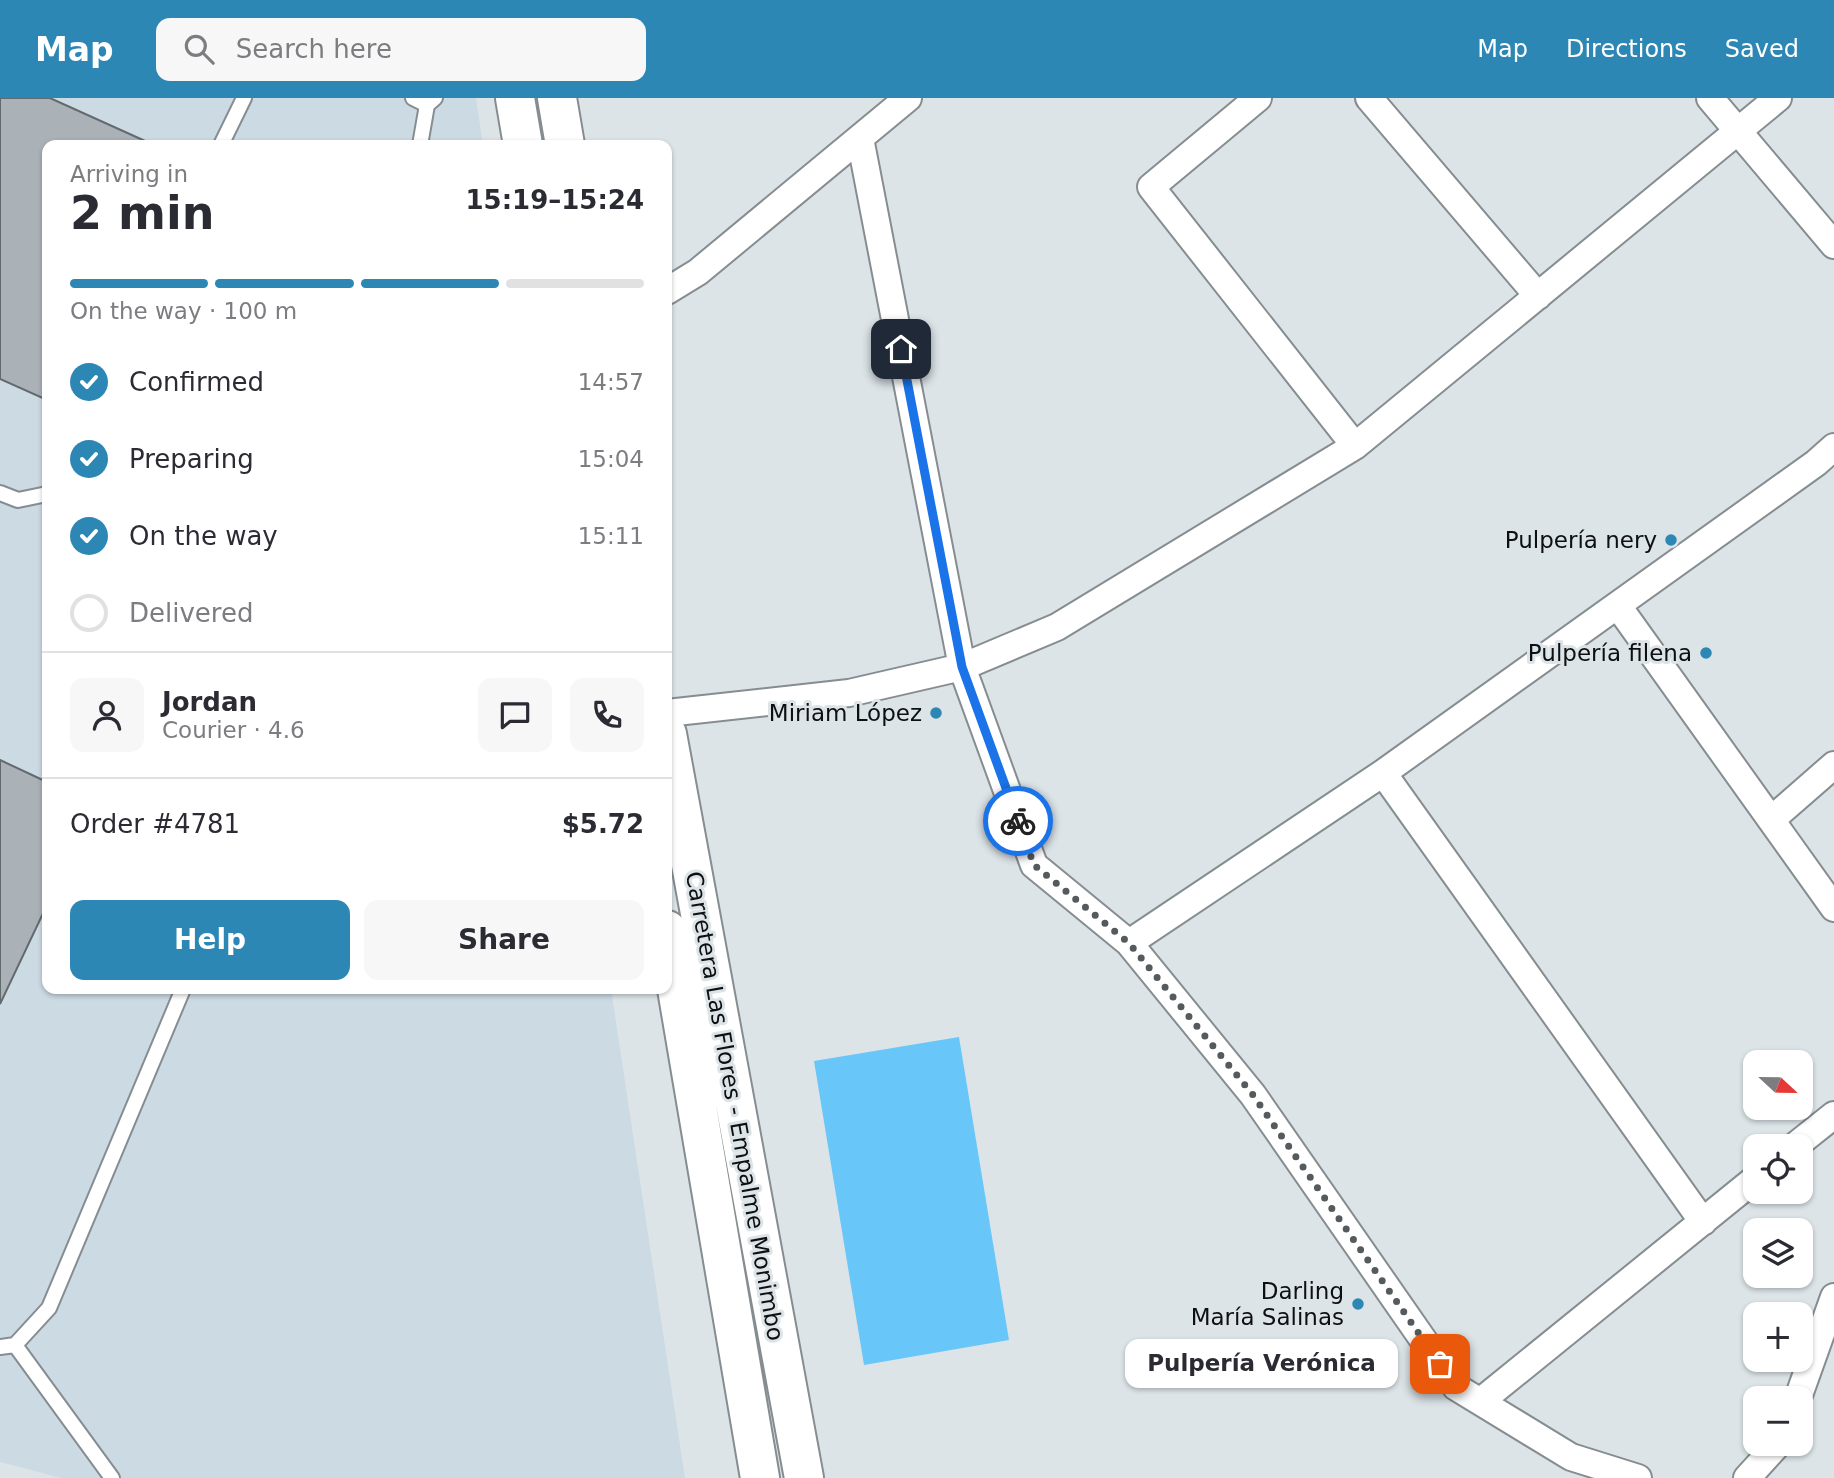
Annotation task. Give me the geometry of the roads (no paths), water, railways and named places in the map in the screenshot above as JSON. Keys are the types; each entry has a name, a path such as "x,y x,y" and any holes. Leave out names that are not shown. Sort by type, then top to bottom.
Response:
{"highway":[{"path":"515,98 522,140"},
{"path":"557,98 564,140"},
{"name":"Carretera Las Flores - Empalme Monimbo","path":"672,761 804,1478"},
{"name":"Carretera Las Flores - Empalme Monimbo","path":"672,959 760,1478"}],"street":[{"path":"672,288 698,272 908,98"},
{"path":"1258,98 1151,187 1355,446"},
{"path":"1369,98 1538,296"},
{"path":"1710,98 1834,245"},
{"path":"672,712 849,693 962,667 1057,627 1355,446 1778,98"},
{"path":"860,138 962,667 1034,865 1129,943 1253,1095 1456,1387 1572,1457 1638,1478"},
{"path":"1129,943 1383,773 1816,463 1834,447"},
{"path":"1618,606 1834,908"},
{"path":"1772,820 1834,765"},
{"path":"1383,773 1703,1222"},
{"path":"1810,1134 1834,1115"},
{"path":"1480,1401 1743,1189"},
{"path":"1802,1386 1834,1297"},
{"path":"1747,1478 1767,1456"}],"lane":[{"path":"223,140 244,98"},
{"path":"413,98 431,102 421,140"},
{"path":"0,493 18,500 42,495"},
{"path":"0,1347 15,1345 49,1308 181,994"},
{"path":"15,1345 112,1478"}],"place":[{"name":"Pulpería nery","path":"1671,540"},
{"name":"Pulpería filena","path":"1706,653"},
{"name":"Miriam López","path":"936,713"},
{"name":"Darling María Salinas","path":"1358,1304"},
{"name":"Pulpería Verónica","path":"1440,1364"}]}
